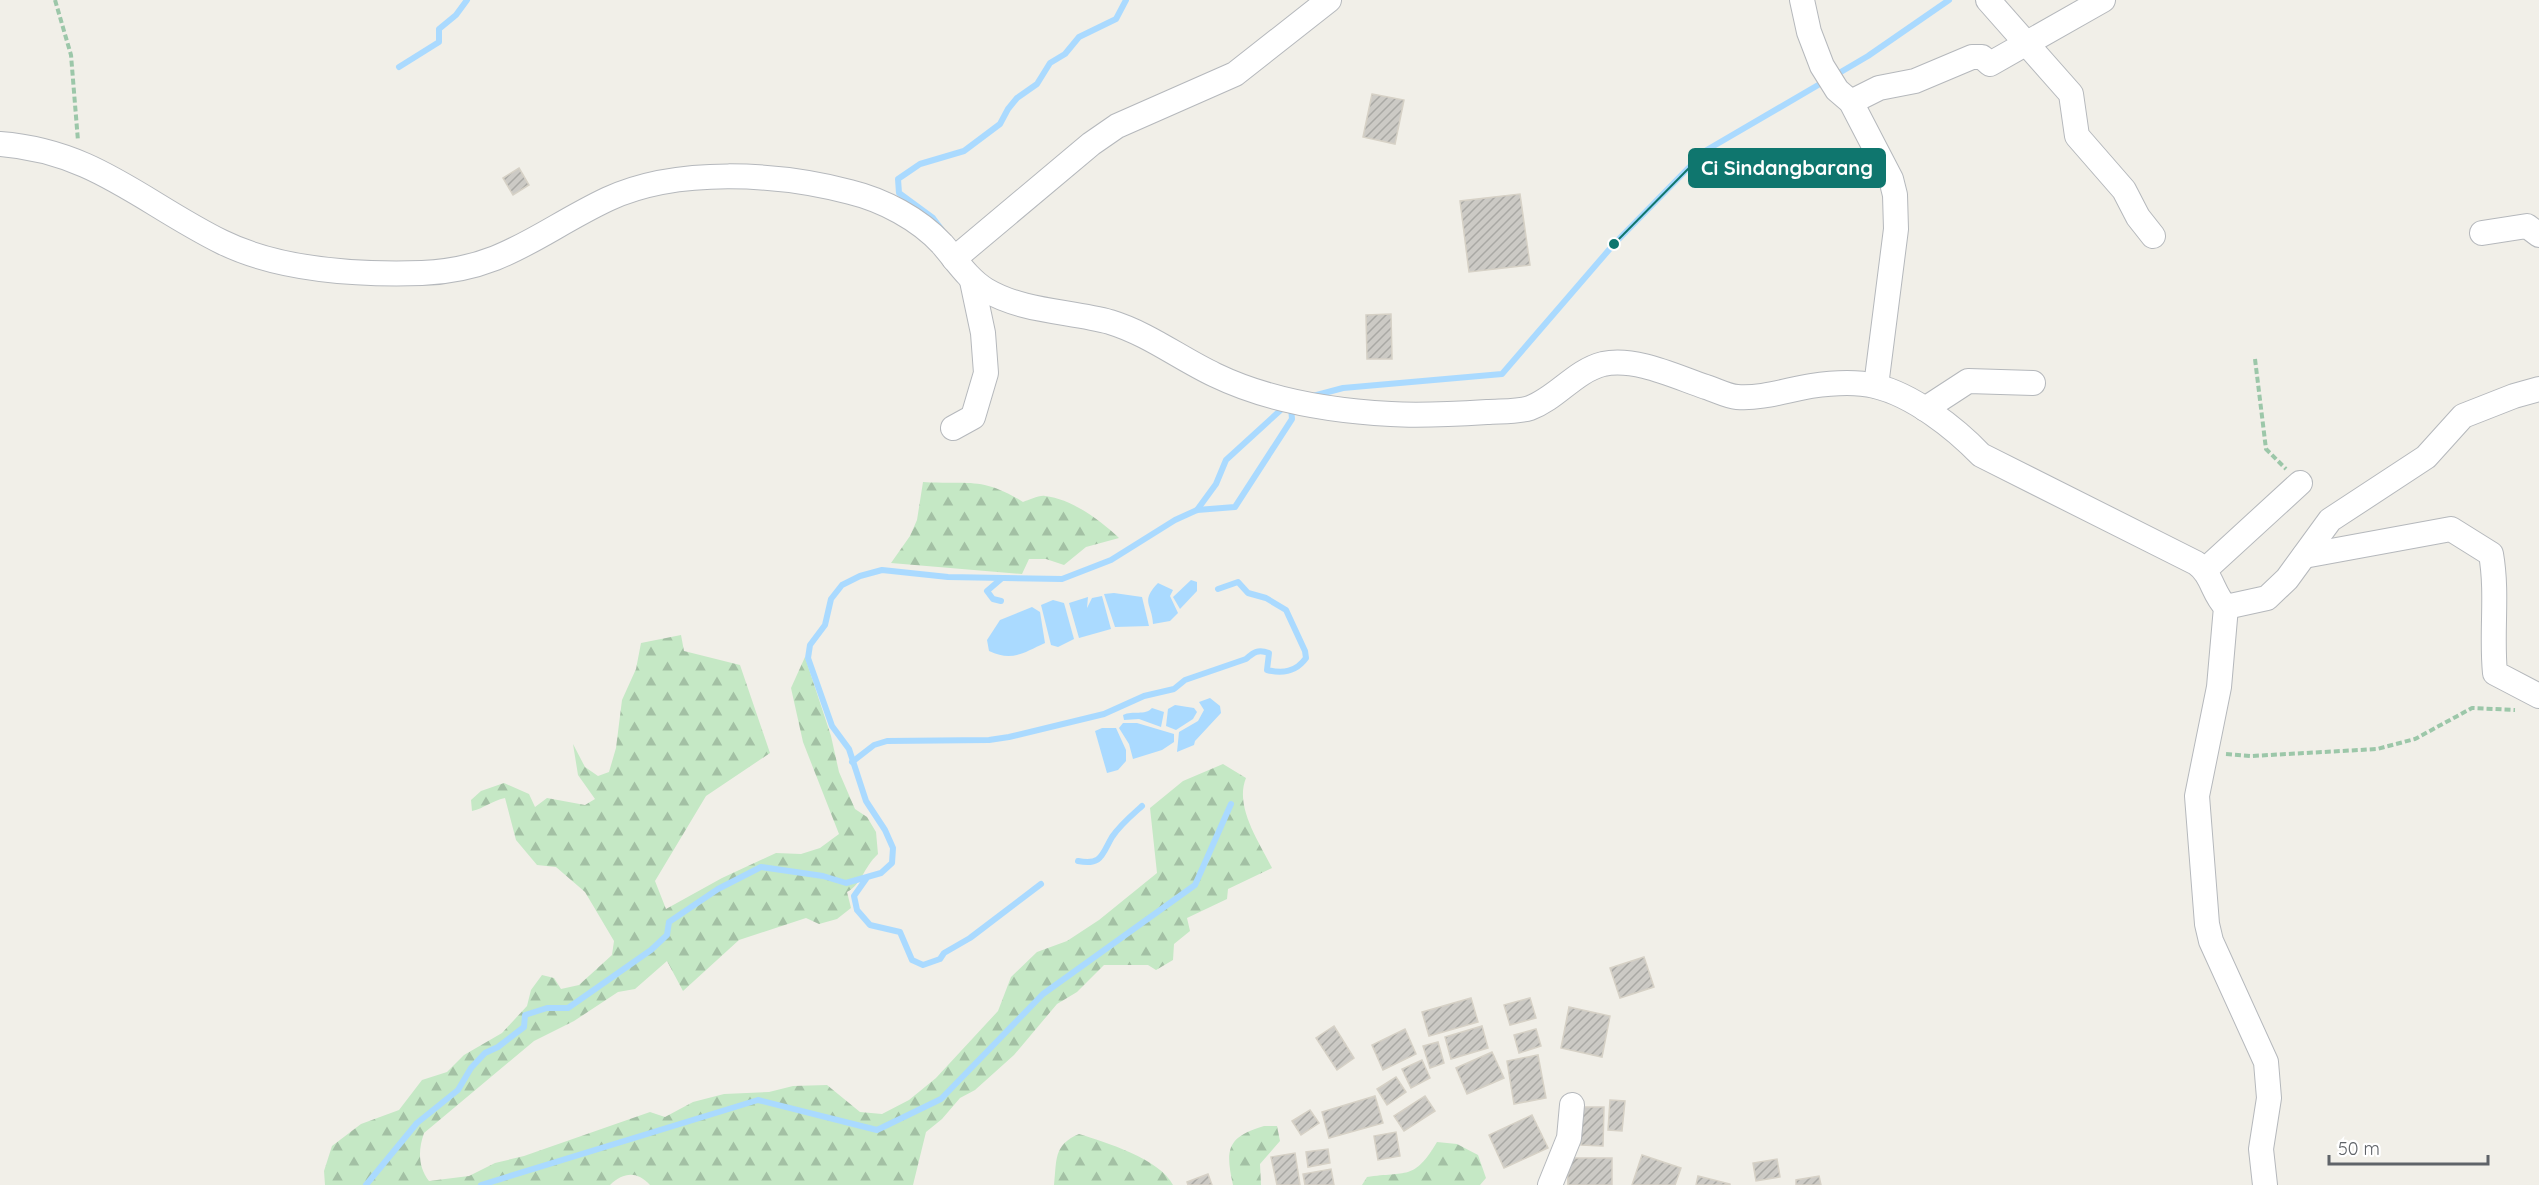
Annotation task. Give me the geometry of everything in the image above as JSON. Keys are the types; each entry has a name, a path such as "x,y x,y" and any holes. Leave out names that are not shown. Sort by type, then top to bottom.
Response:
{"street":[{"path":"954,259 1091,144 1117,126 1235,74 1329,0"},
{"path":"1802,0 1809,32 1822,66 1844,96 1891,179 1897,212 1876,386"},
{"path":"1988,0 2071,94 2077,136 2124,190 2138,218 2153,236"},
{"path":"1844,96 1916,81 1972,57 1982,57 1990,64 2103,0"},
{"path":"0,144 23,145 77,160 106,173 220,241 249,254 339,270 429,272 483,263 508,255 621,194 650,184 691,178 752,178 855,193 906,216 937,238 972,281 991,294 1071,316 1107,321 1151,338 1215,375 1263,393 1320,407 1392,414 1439,415 1528,409 1600,365 1626,363 1734,397 1823,385 1876,386 1925,410 1961,435 1981,455 2186,557 2205,570 2213,584 2216,597 2226,607"},
{"path":"2482,233 2527,226 2539,235"},
{"path":"953,428 973,417 986,373 983,333 972,281"},
{"path":"1925,410 1968,381 2033,382"},
{"path":"2226,607 2267,598 2287,579 2330,520 2426,457 2463,416 2539,389"},
{"path":"2205,570 2300,483"},
{"path":"2304,556 2451,529 2471,540 2491,554 2494,570 2496,606 2492,638 2495,673 2530,704"},
{"path":"2226,607 2219,687 2197,796 2196,816 2207,924 2219,959 2266,1062 2269,1098 2261,1149 2265,1185"},
{"path":"1550,1185 1569,1138 1572,1105"}],"path":[{"path":"55,0 72,64 78,115 77,160"},
{"path":"2255,359 2266,449 2300,483"},
{"path":"2207,752 2251,756 2377,749 2415,739 2472,708 2504,708 2530,704"}],"green space":[{"path":"923,482 985,485 1023,502 1043,496 1055,498 1085,511 1119,538 1086,547 1064,565 1046,559 1029,559 1022,574 891,563 910,536 917,520"},
{"path":"681,635 684,651 740,665 770,753 706,796 655,881 666,909 722,878 776,853 801,854 820,848 839,834 803,742 791,688 805,657 831,736 839,772 855,809 867,817 876,832 878,854 856,885 847,892 851,908 837,919 819,924 806,918 739,940 683,991 667,961 635,989 618,992 574,1021 534,1041 424,1133 420,1158 425,1176 429,1181 469,1176 495,1163 524,1156 650,1112 665,1117 693,1102 724,1094 769,1092 793,1086 827,1085 860,1112 882,1114 909,1100 936,1078 998,1011 1011,977 1037,952 1067,941 1099,920 1157,873 1150,808 1183,781 1223,764 1246,778 1243,801 1246,813 1272,868 1228,889 1227,899 1187,918 1190,931 1174,944 1173,960 1156,970 1148,965 1104,965 1077,992 1057,1004 1014,1055 975,1090 960,1098 942,1119 926,1132 913,1185 650,1185 640,1177 630,1175 610,1185 325,1185 324,1171 332,1146 361,1124 399,1110 422,1080 447,1072 464,1055 502,1033 527,1006 531,990 542,975 554,978 561,989 579,985 612,955 614,941 585,892 556,867 537,865 516,840 505,798 472,811 471,800 481,791 504,783 529,794 535,807 547,798 585,805 595,799 578,775 573,744 585,767 598,776 609,772 616,748 622,700 636,669 641,643"},
{"path":"1264,1126 1277,1126 1280,1141 1260,1164 1261,1185 1233,1185 1229,1162 1232,1146 1242,1135"},
{"path":"1079,1134 1117,1147 1144,1160 1156,1167 1173,1185 1054,1185 1056,1161 1060,1148"},
{"path":"1437,1142 1457,1144 1478,1155 1486,1178 1480,1185 1362,1185 1367,1177 1400,1174 1415,1169"}],"water":[{"path":"1191,580 1197,582 1197,591 1180,609 1173,597"},
{"path":"1158,583 1173,590 1170,596 1178,613 1170,621 1153,624 1148,599 1149,594"},
{"path":"1104,594 1142,597 1149,626 1115,627"},
{"path":"1102,596 1111,629 1079,638 1069,603 1088,597 1087,608 1092,598"},
{"path":"1053,600 1064,603 1074,639 1058,647 1051,645 1041,605"},
{"path":"1032,607 1040,612 1045,643 1024,653 1011,656 989,651 987,640 1000,620"},
{"path":"1210,698 1220,706 1221,713 1195,741 1194,745 1177,752 1179,732 1198,721 1204,710 1199,702"},
{"path":"1175,705 1194,708 1197,712 1193,719 1176,730 1166,726 1168,709"},
{"path":"1152,708 1164,712 1161,727 1139,719 1124,720 1123,715 1146,712"},
{"path":"1123,723 1137,723 1174,734 1174,742 1162,750 1133,759 1129,744 1119,728"},
{"path":"1102,728 1116,728 1126,750 1126,761 1118,770 1107,773 1095,731"}],"building":[{"path":"1372,94 1404,100 1395,144 1363,137"},
{"path":"519,168 529,185 513,195 503,178"},
{"path":"1520,194 1530,265 1469,272 1460,201"},
{"path":"1391,314 1392,359 1367,359 1366,315"},
{"path":"1644,957 1654,987 1620,998 1610,968"},
{"path":"1471,998 1478,1022 1429,1036 1422,1012"},
{"path":"1530,998 1536,1018 1510,1025 1504,1005"},
{"path":"1569,1007 1610,1016 1602,1057 1561,1048"},
{"path":"1334,1026 1354,1058 1337,1070 1316,1038"},
{"path":"1482,1026 1488,1048 1451,1059 1445,1037"},
{"path":"1405,1029 1416,1054 1383,1070 1372,1045"},
{"path":"1536,1029 1541,1046 1519,1053 1514,1035"},
{"path":"1438,1042 1444,1063 1430,1068 1423,1046"},
{"path":"1492,1052 1504,1078 1467,1094 1456,1068"},
{"path":"1538,1055 1546,1098 1514,1104 1507,1061"},
{"path":"1422,1060 1430,1078 1411,1088 1402,1069"},
{"path":"1396,1077 1406,1092 1387,1105 1377,1089"},
{"path":"1375,1096 1383,1123 1329,1138 1322,1112"},
{"path":"1425,1096 1435,1111 1404,1131 1394,1116"},
{"path":"1610,1100 1625,1101 1622,1131 1608,1130"},
{"path":"1582,1107 1604,1107 1603,1146 1581,1145"},
{"path":"1310,1110 1319,1123 1301,1135 1292,1121"},
{"path":"1532,1115 1548,1148 1504,1168 1489,1135"},
{"path":"1396,1132 1400,1156 1378,1160 1374,1136"},
{"path":"1328,1149 1330,1163 1308,1167 1306,1152"},
{"path":"1295,1153 1300,1185 1277,1185 1271,1157"},
{"path":"1642,1155 1681,1168 1675,1185 1632,1185"},
{"path":"1567,1158 1612,1158 1612,1185 1568,1185"},
{"path":"1777,1159 1780,1177 1756,1181 1753,1163"},
{"path":"1331,1169 1334,1185 1305,1185 1303,1174"},
{"path":"1208,1174 1212,1185 1188,1185 1187,1182"},
{"path":"1698,1176 1730,1184 1730,1185 1696,1185"},
{"path":"1819,1176 1821,1185 1796,1185 1796,1180"}],"waterway":[{"path":"399,67 439,42 439,29 456,15 467,0"},
{"path":"942,230 933,218 899,193 898,179 920,164 964,151 1000,124 1017,98 1037,84 1050,63 1065,54 1079,37 1116,19 1126,0"},
{"path":"1834,76 1868,56 1949,0"},
{"path":"1313,396 1343,388 1502,374 1614,244 1705,151 1825,81"},
{"path":"1197,510 1216,484 1226,460 1284,407"},
{"path":"366,1185 417,1123 458,1090 471,1068 485,1053 498,1047 524,1027 525,1015 547,1008 568,1008 651,950 667,935 669,922 718,889 761,867 823,876 846,883 881,873 892,863 893,848 885,830 866,801 849,749 832,726 808,658 810,645 825,625 831,599 842,585 860,576 882,570 948,577 1062,579 1111,560 1175,520 1197,510 1235,507 1292,419 1291,407"},
{"path":"1001,579 987,591 993,599 1001,601"},
{"path":"852,762 874,745 887,741 989,740 1104,714 1144,696 1174,689 1185,680 1246,659 1259,651 1269,653 1267,670 1289,671 1302,663 1306,658 1305,651 1286,610 1266,598 1248,593 1238,582 1218,589"},
{"path":"481,1185 758,1100 877,1130 941,1099 1043,994 1195,885 1231,804"},
{"path":"1078,861 1097,860 1115,833 1142,806"},
{"path":"866,879 854,896 857,910 870,925 900,932 912,960 923,965 940,959 944,953 970,938 1041,884"}],"place":[{"name":"Ci Sindangbarang","path":"1614,244"}]}
